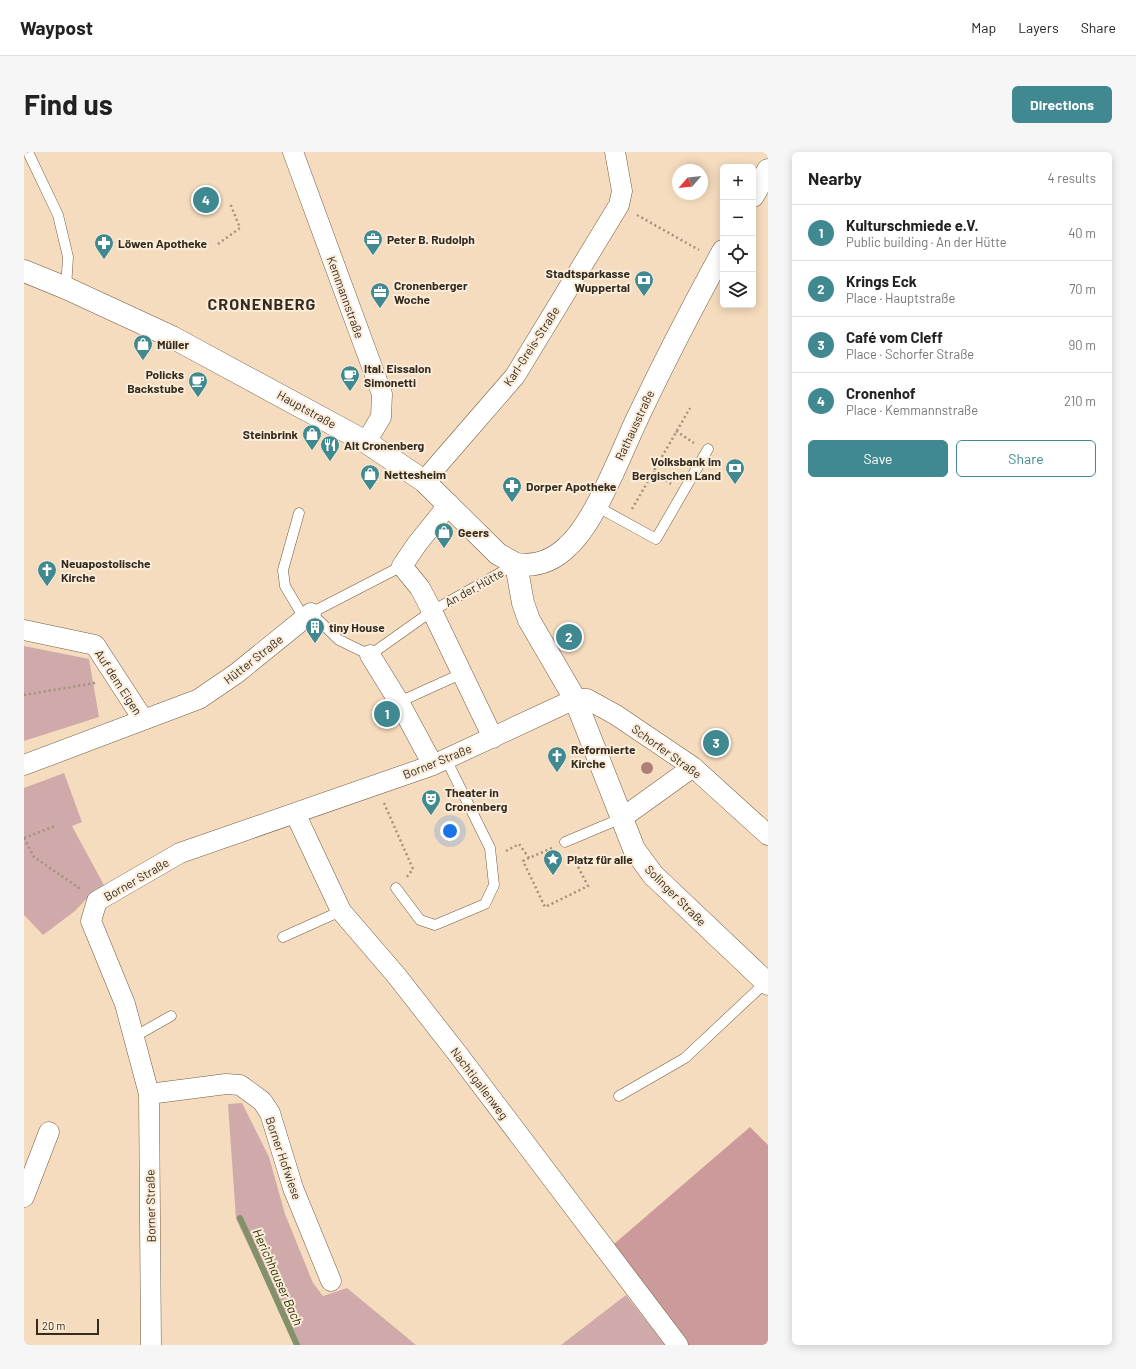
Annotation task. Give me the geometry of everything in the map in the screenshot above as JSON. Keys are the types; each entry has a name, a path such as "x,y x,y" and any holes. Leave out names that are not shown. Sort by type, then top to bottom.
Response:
{"main road":[{"path":"756,191 768,170"},
{"name":"Rathausstraße","path":"516,564 537,564 556,557 569,546 579,534 596,506 652,388 720,258"},
{"name":"Hauptstraße","path":"24,271 66,288 172,337 366,442 424,481 498,554 516,564"},
{"path":"516,564 523,603 529,620 575,699"},
{"name":"Solinger Straße","path":"575,699 634,850 653,875 767,983"}],"street":[{"name":"Kemmannstraße","path":"293,152 382,394 381,417 366,442"},
{"name":"Karl-Greis-Straße","path":"424,481 515,376 619,206 622,191 615,152"},
{"name":"Hütter Straße","path":"402,566 448,504"},
{"name":"An der Hütte","path":"402,566 420,588 463,673 493,738"},
{"name":"Hütter Straße","path":"24,765 200,699 237,673 307,615"},
{"name":"Auf dem Eigen","path":"24,630 95,645 142,720"},
{"path":"370,655 399,702 440,762"},
{"name":"Borner Straße","path":"151,1345 149,1094 125,1004 91,921 97,901 180,853 440,762 493,738 529,718 575,699"},
{"name":"Schorfer Straße","path":"575,699 587,699 616,715 693,767 768,835"},
{"path":"622,818 693,767"},
{"name":"Nachtigallenweg","path":"295,813 341,910 396,975 457,1053 678,1345"},
{"name":"Borner Hofwiese","path":"149,1094 226,1084 240,1085 262,1101 270,1113 293,1188 331,1281"},
{"path":"24,1197 49,1132"}],"lane":[{"path":"28,152 58,214 68,257 66,288"},
{"path":"596,506 656,539 708,449"},
{"path":"299,513 283,570 285,586 307,615 339,640 370,655"},
{"name":"An der Hütte","path":"370,655 432,611 516,564"},
{"name":"Hütter Straße","path":"307,615 402,566"},
{"path":"399,702 463,673"},
{"path":"396,888 420,920 435,925 485,904 494,884 490,848 440,762"},
{"path":"565,842 622,818"},
{"path":"283,937 341,910"},
{"path":"619,1096 685,1058 767,983"},
{"path":"134,1037 171,1016"}],"path":[{"path":"218,244 240,228 230,203"},
{"path":"619,206 720,256"},
{"path":"625,522 652,472 690,408"},
{"path":"676,431 688,439"},
{"path":"652,472 660,477"},
{"path":"24,695 117,680"},
{"path":"379,784 386,810 413,869 396,888"},
{"path":"55,826 24,838 34,857 97,901"},
{"path":"565,842 588,886 545,907 523,861 565,842"},
{"path":"521,849 529,858"}],"shaded area":[{"path":"24,646 89,659 99,717 24,741"},
{"path":"64,773 82,822 72,826 105,887 90,895 75,911 43,935 24,915 24,788"},
{"path":"242,1103 269,1157 285,1214 313,1283 323,1296 347,1288 416,1345 296,1345 236,1219 228,1104"},
{"path":"750,1127 768,1145 768,1345 688,1345 614,1244"},
{"path":"626,1295 665,1345 561,1345"}],"waterway":[{"name":"Herichhauser Bach","path":"240,1218 297,1345"}],"place":[{"name":"Cronenhof","path":"206,200"},
{"name":"Peter B. Rudolph","path":"373,256"},
{"name":"Löwen Apotheke","path":"104,260"},
{"name":"Stadtsparkasse Wuppertal","path":"644,297"},
{"name":"Cronenberger Woche","path":"380,309"},
{"name":"Müller","path":"143,361"},
{"name":"Ital. Eissalon Simonetti","path":"350,392"},
{"name":"Policks Backstube","path":"198,398"},
{"name":"Steinbrink","path":"312,451"},
{"name":"Alt Cronenberg","path":"330,462"},
{"name":"Volksbank im Bergischen Land","path":"735,485"},
{"name":"Nettesheim","path":"370,491"},
{"name":"Dorper Apotheke","path":"512,503"},
{"name":"Geers","path":"444,549"},
{"name":"Neuapostolische Kirche","path":"47,587"},
{"name":"Krings Eck","path":"569,637"},
{"name":"tiny House","path":"315,644"},
{"name":"Kulturschmiede e.V.","path":"387,714"},
{"name":"Café vom Cleff","path":"716,743"},
{"name":"Reformierte Kirche","path":"557,773"},
{"name":"Theater in Cronenberg","path":"431,816"},
{"name":"Platz für alle","path":"553,876"}],"district":[{"name":"CRONENBERG","path":"262,303"}]}
